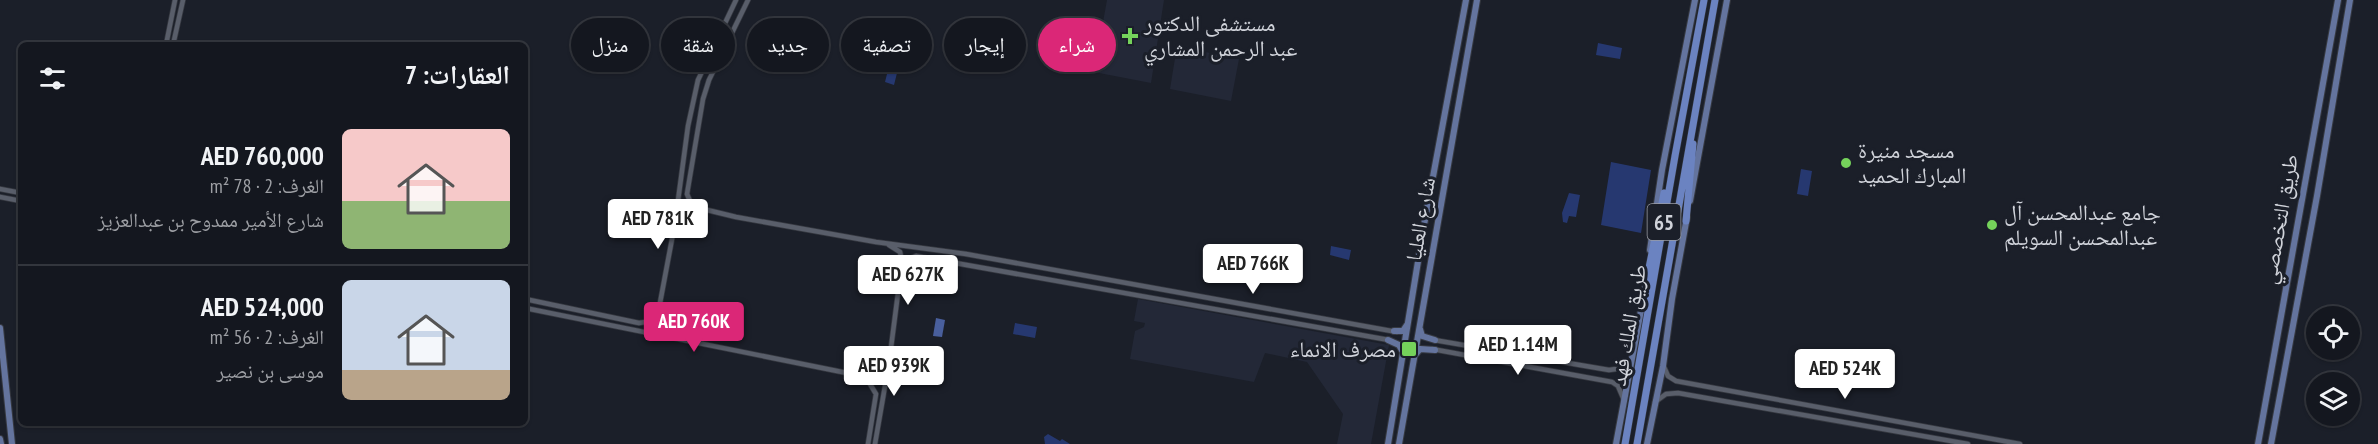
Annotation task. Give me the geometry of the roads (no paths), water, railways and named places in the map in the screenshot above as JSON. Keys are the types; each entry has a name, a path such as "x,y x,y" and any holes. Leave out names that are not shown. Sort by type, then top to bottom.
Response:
{"highway":[{"name":"طريق الملك فهد","path":"1625,444 1704,0"},
{"name":"طريق الملك فهد","path":"1638,444 1715,0"},
{"path":"1686,222 1694,151 1693,132"},
{"path":"1646,283 1668,176 1675,156"}],"main road":[{"name":"شارع العليا","path":"1399,444 1477,0"},
{"path":"1616,444 1646,283 1662,170 1695,0"},
{"path":"1647,444 1663,366 1671,300 1698,168 1727,0"},
{"name":"طريق التخصصي","path":"2258,444 2338,0"},
{"name":"طريق التخصصي","path":"2271,444 2319,187 2350,0"},
{"name":"شارع العليا","path":"1388,444 1466,2"},
{"path":"1466,2 1470,11 1476,8"},
{"path":"1460,32 1462,26 1467,24 1470,27 1470,34"},
{"path":"1396,331 1405,329 1409,318"},
{"path":"1420,324 1422,336 1435,340"},
{"path":"0,328 12,444"},
{"path":"1388,340 1402,348 1402,363"},
{"path":"1404,354 1407,347 1411,347 1414,350 1413,360"},
{"path":"1413,360 1420,349 1435,350"},
{"path":"0,439 0,444"}],"street":[{"path":"167,42 175,0"},
{"path":"174,42 183,0"},
{"path":"528,300 639,323 652,321 660,303 675,223 688,126 698,80 736,0"},
{"path":"705,210 690,201 688,190 703,99 709,80 748,0"},
{"path":"0,189 18,192"},
{"path":"0,196 18,200"},
{"path":"675,223 686,213 705,210 876,242 966,254 1609,370 1623,368 1633,358"},
{"path":"875,444 903,266 902,256 897,249 876,242"},
{"path":"903,266 916,255 1388,340 1606,381 1618,386 1624,401"},
{"path":"660,303 662,327 668,332 690,340"},
{"path":"528,309 852,374 876,375 885,366 890,348"},
{"path":"1396,331 1404,336 1402,341 1397,342"},
{"path":"1663,366 1668,376 1676,381 2020,444"},
{"path":"1606,381 1611,376 1609,370"},
{"path":"852,374 867,380 876,394 868,444"},
{"path":"1676,381 1674,387 1678,393"},
{"path":"1655,402 1665,394 1678,393 1967,444 1968,435"},
{"path":"1890,430 1892,421"}],"place":[{"name":"مستشفى الدكتور عبد الرحمن المشاري","path":"1130,36"},
{"name":"مسجد منيرة المبارك الحميد","path":"1846,163"},
{"name":"جامع عبدالمحسن آل عبدالمحسن السويلم","path":"1992,225"},
{"name":"مصرف الانماء","path":"1409,349"}]}
